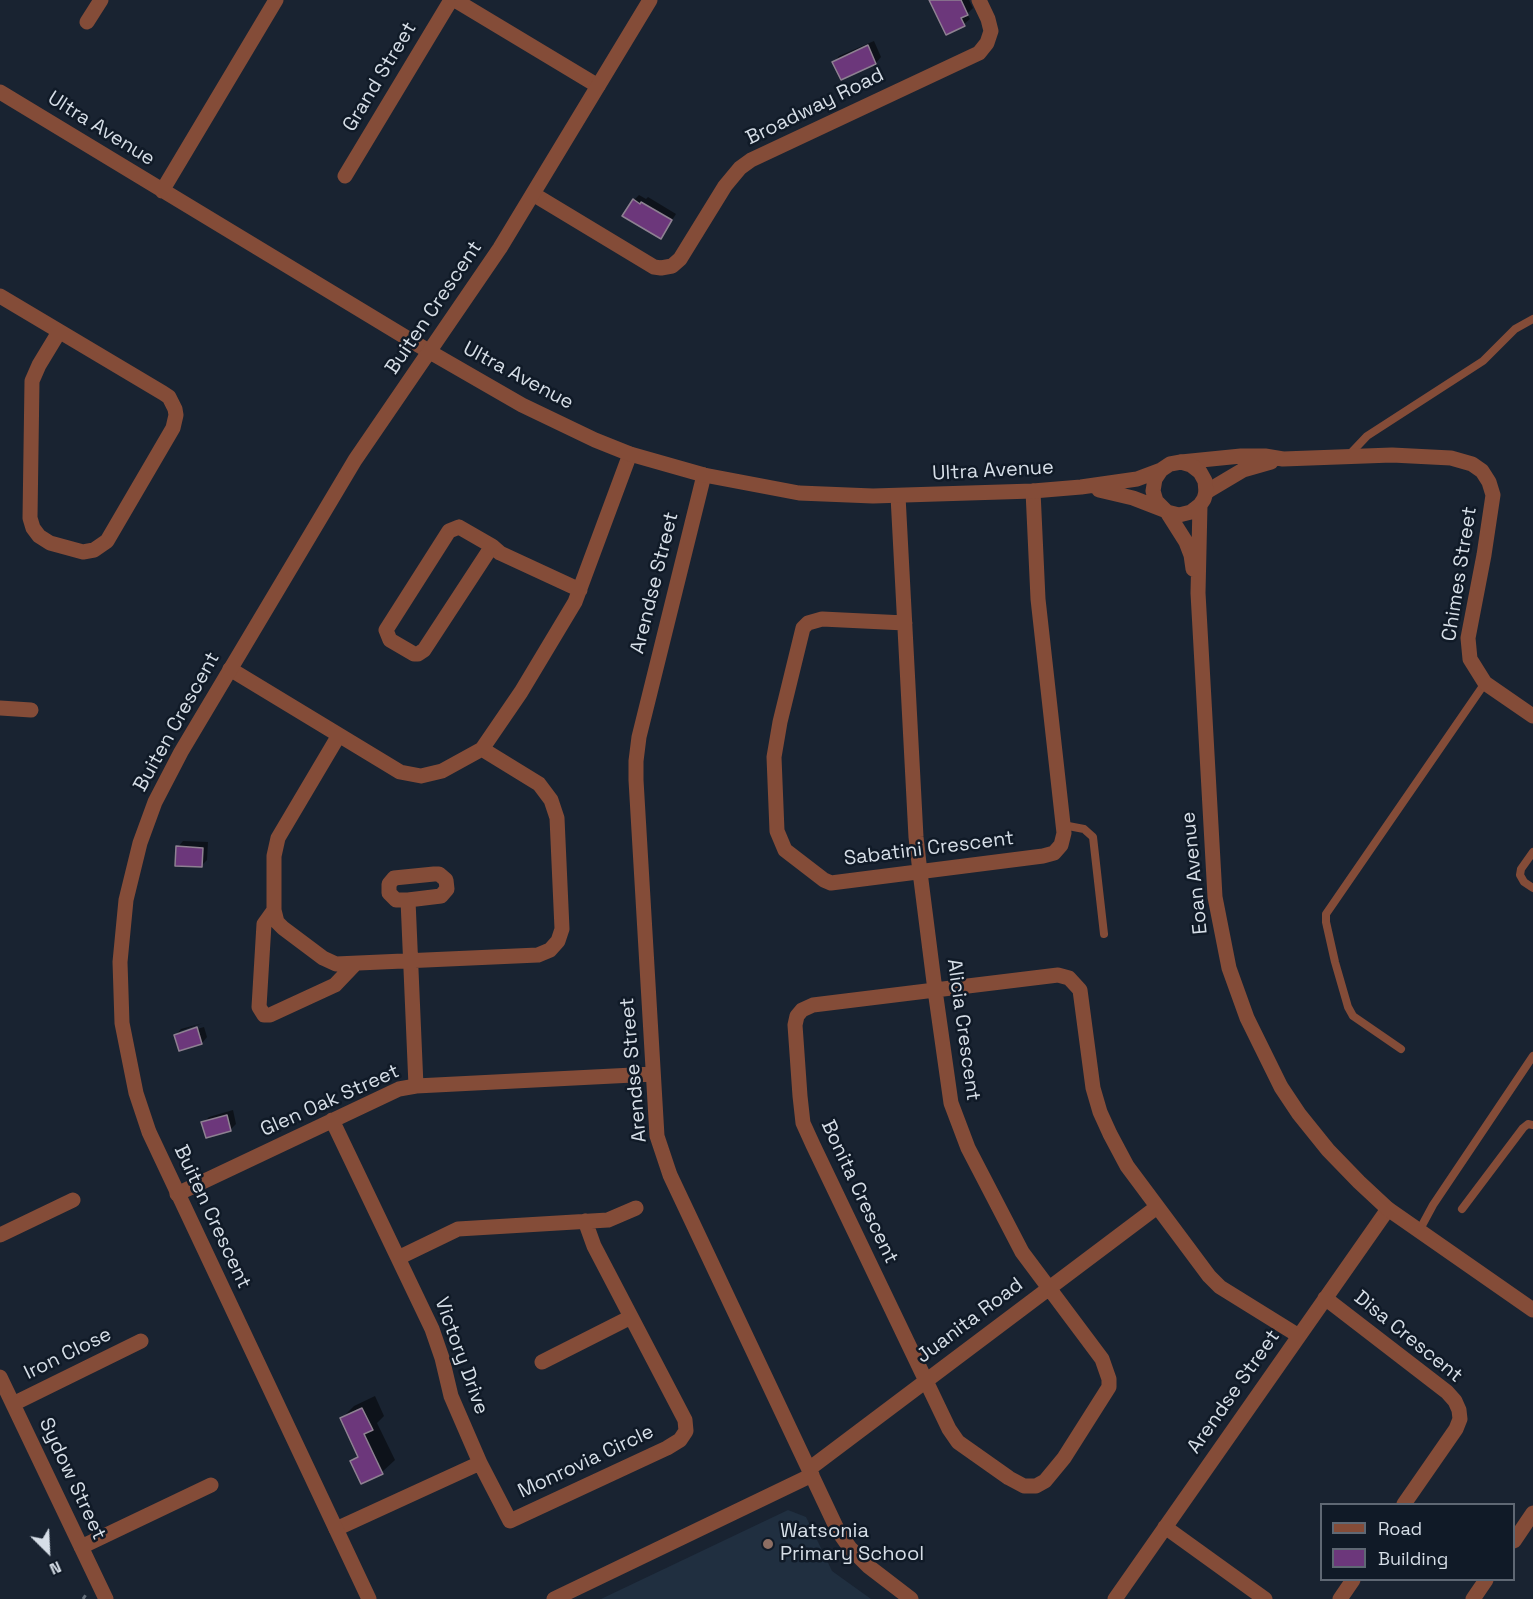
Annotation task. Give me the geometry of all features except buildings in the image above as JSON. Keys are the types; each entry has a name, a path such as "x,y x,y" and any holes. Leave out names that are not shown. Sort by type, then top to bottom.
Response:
{"street":[{"path":"87,22 101,0"},
{"path":"162,191 276,0"},
{"path":"453,0 598,86"},
{"name":"Grand Street","path":"345,176 453,0"},
{"name":"Buiten Crescent","path":"369,1599 149,1132 136,1094 122,1023 120,963 126,900 140,843 155,802 181,752 356,460 500,248 650,0"},
{"name":"Broadway Road","path":"533,194 654,267 672,266 680,259 725,186 740,168 751,160 979,52 987,43 990,31 988,19 978,0"},
{"name":"Ultra Avenue","path":"2,98 532,410 630,454 704,475 799,493 848,496 898,496 1082,487 1137,479 1161,470"},
{"path":"0,296 163,393 173,402 176,415 173,428 107,541 94,550 83,552 50,543 39,536 30,518 32,381 59,332"},
{"path":"230,669 400,772 414,776 435,774 482,748 521,692 575,602 630,454"},
{"name":"Chimes Street","path":"1203,499 1243,470 1282,459 1392,454 1451,458 1472,464 1482,471 1493,495 1468,638 1470,659 1485,683 1533,716"},
{"name":"Chimes Street","path":"1181,462 1241,456 1282,459"},
{"path":"1181,462 1191,465 1200,472 1205,481 1203,499 1191,512 1179,515 1165,511 1156,501 1153,491 1155,479 1161,470 1170,464 1181,462"},
{"name":"Arendse Street","path":"704,475 639,736 636,761 657,1137 670,1175 838,1531 850,1548 868,1566 911,1599"},
{"name":"Ultra Avenue","path":"1082,487 1112,491 1165,511"},
{"name":"Sabatini Crescent","path":"905,623 822,618 808,623 803,628 776,739 774,780 777,831 781,845 789,855 831,883 1049,855 1061,845 1063,825 1038,599 1033,490"},
{"name":"Alicia Crescent","path":"898,496 920,872 951,1102 959,1126 1022,1252 1102,1359 1109,1379 1109,1387 1064,1458 1045,1481 1036,1486 1024,1486 958,1442 949,1430 926,1381"},
{"name":"Eoan Avenue","path":"1203,499 1198,593 1214,886 1219,922 1230,968 1247,1018 1281,1087 1299,1114 1328,1150 1359,1182 1388,1209 1533,1310"},
{"name":"Eoan Avenue","path":"1165,511 1186,542 1191,555 1198,593"},
{"path":"492,546 422,653 411,653 388,638 386,630 452,528 463,528 492,546 500,553 580,590"},
{"path":"0,708 31,710"},
{"path":"339,735 276,843 274,910 277,922 283,928 327,961 336,964 538,955 555,946 562,929 556,818 551,800 539,784 482,748"},
{"path":"408,900 416,1086"},
{"path":"274,910 264,924 259,1007 264,1015 270,1015 335,985 355,964"},
{"name":"Bonita Crescent","path":"926,1381 803,1123 795,1025 796,1016 813,1005 1058,975 1075,982 1080,990 1093,1088 1110,1134 1128,1166 1209,1276 1220,1287 1299,1336"},
{"name":"Glen Oak Street","path":"177,1194 399,1089 416,1086 653,1074"},
{"name":"Victory Drive","path":"333,1120 432,1329 451,1396 480,1463"},
{"path":"0,1235 73,1200"},
{"name":"Juanita Road","path":"554,1599 810,1472 926,1381 1157,1207"},
{"path":"398,1258 458,1229 608,1220 636,1208"},
{"name":"Arendse Street","path":"1115,1599 1388,1209"},
{"name":"Monrovia Circle","path":"480,1463 510,1521 667,1448 680,1440 686,1431 685,1420 594,1246 585,1221"},
{"name":"Disa Crescent","path":"1325,1298 1447,1392 1459,1410 1460,1419 1456,1429 1405,1503"},
{"path":"542,1362 631,1317"},
{"name":"Iron Close","path":"13,1404 141,1341"},
{"name":"Sydow Street","path":"0,1377 106,1599"},
{"path":"336,1529 480,1463"},
{"path":"81,1547 210,1485"},
{"path":"1515,1540 1533,1514"},
{"path":"1165,1527 1265,1599"},
{"path":"1340,1599 1352,1581"},
{"path":"1473,1599 1485,1581"}],"lane":[{"path":"1349,455 1367,436 1483,361 1515,329 1533,319"},
{"path":"1401,1049 1353,1016 1348,1007 1335,962 1326,914 1485,683"},
{"path":"1063,825 1084,829 1093,837 1104,934"},
{"path":"1533,852 1521,869 1520,875 1524,882 1533,888"},
{"path":"1419,1231 1433,1205 1533,1056"},
{"path":"1462,1209 1522,1128 1528,1124 1533,1125"}],"shaded area":[{"name":"Watsonia Primary School","path":"788,1510 806,1517 832,1571 871,1599 601,1599"}],"place":[{"name":"Watsonia Primary School","path":"768,1544"}]}
